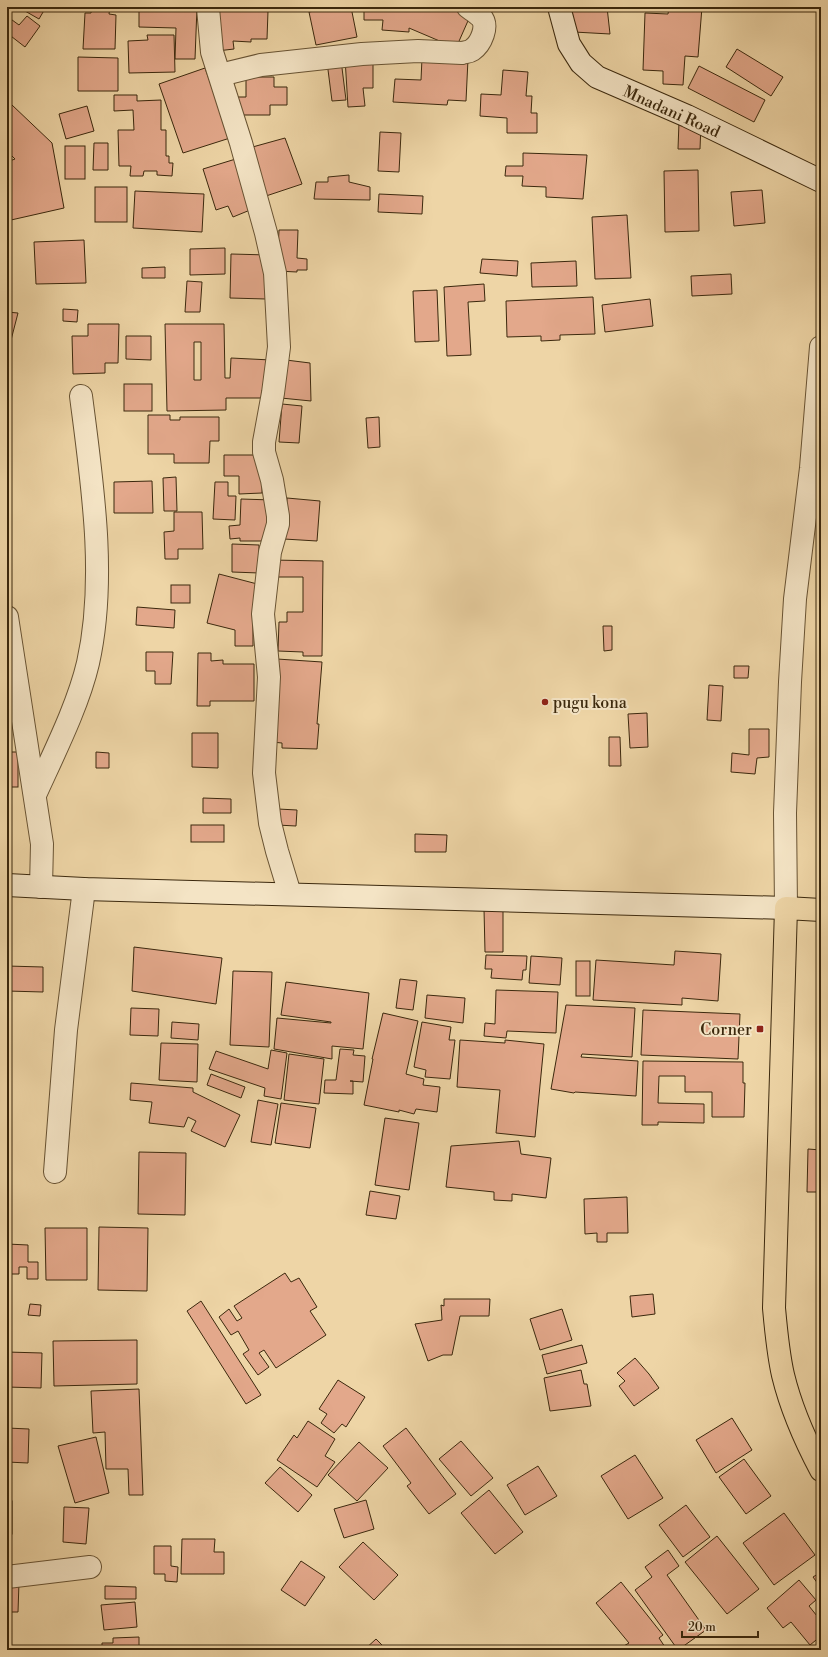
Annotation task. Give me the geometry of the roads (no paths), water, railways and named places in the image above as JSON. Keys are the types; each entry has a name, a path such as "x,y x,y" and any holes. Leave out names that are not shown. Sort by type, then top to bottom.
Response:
{"main road":[{"path":"821,910 786,908 774,1308 776,1338 783,1376 794,1410 810,1449 821,1470"}],"street":[{"path":"220,75 262,65 362,54 387,52 470,52 477,46 484,32 484,25 482,17 468,7"},
{"name":"Mnadani Road","path":"558,7 569,44 581,63 597,77 687,116 821,181"},
{"path":"208,8 212,52 241,143 266,233 275,273 277,293 279,347 278,362 264,442 264,452 272,480 278,516 278,524 270,552 263,614 269,677 264,774 270,823 276,851 290,894"},
{"path":"7,885 84,889 786,908 785,813 795,599 816,474 821,347"},
{"path":"35,795 74,704 88,665 96,623 95,512 81,396"},
{"path":"7,617 42,844 41,887"},
{"path":"55,1172 66,1030 84,889"},
{"path":"7,1577 90,1567"}],"place":[{"name":"pugu kona","path":"545,702"},
{"name":"Corner","path":"760,1029"}]}
